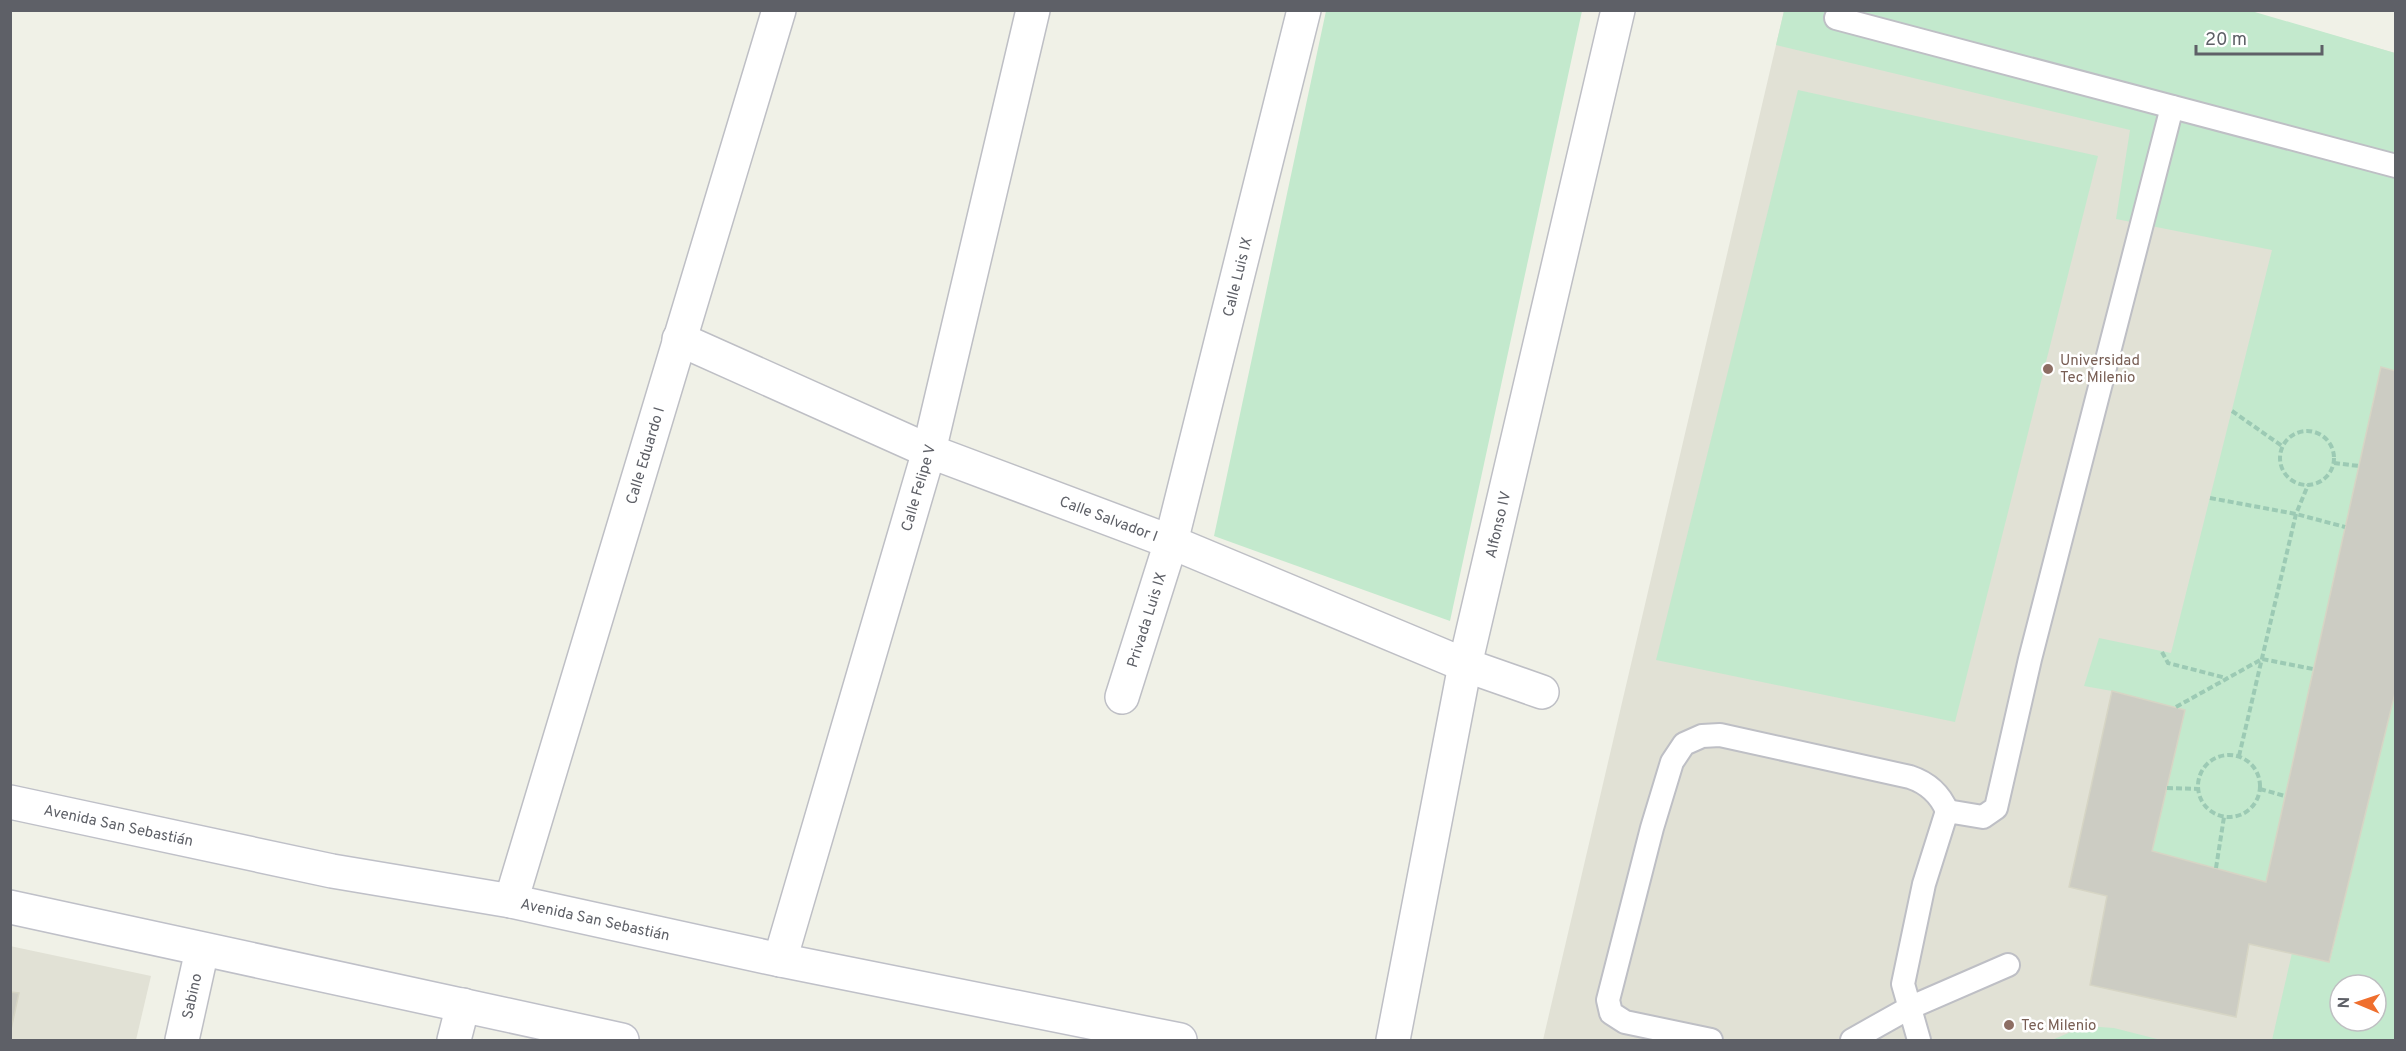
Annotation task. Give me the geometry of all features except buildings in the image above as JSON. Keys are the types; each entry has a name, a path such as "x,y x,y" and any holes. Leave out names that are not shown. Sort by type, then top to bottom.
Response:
{"street":[{"name":"Calle Eduardo I","path":"511,901 779,10"},
{"name":"Calle Felipe V","path":"780,960 929,451 1033,10"},
{"name":"Calle Luis IX","path":"1171,542 1304,10"},
{"name":"Alfonso IV","path":"1393,1041 1466,665 1618,10"},
{"name":"Calle Salvador I","path":"679,339 929,451 1171,542 1466,665 1542,692"},
{"name":"Privada Luis IX","path":"1122,697 1171,542"},
{"name":"Avenida San Sebastián","path":"10,802 332,871 511,901 780,960 1180,1041"},
{"path":"10,907 622,1041"},
{"name":"Sabino","path":"182,1041 202,950"},
{"path":"454,1041 463,1005"}],"lane":[{"path":"1836,18 2396,166"},
{"path":"1947,812 1983,817 1996,807 2033,648 2172,107"},
{"path":"1711,1041 1625,1022 1611,1013 1608,1000 1672,762 1684,744 1702,735 1720,735 1910,777 1928,786 1942,799 1947,812 1924,884 1903,984 1919,1041"},
{"path":"1852,1041 1909,1008 2008,965"}],"path":[{"path":"2232,411 2282,447"},
{"path":"2311,430 2320,433 2332,446 2334,463 2325,479 2308,485 2291,480 2285,472 2280,455 2282,447 2294,434 2311,430"},
{"path":"2334,463 2359,466"},
{"path":"2239,756 2296,514 2308,485"},
{"path":"2210,498 2296,514 2345,527"},
{"path":"2162,652 2168,663 2227,678"},
{"path":"2176,707 2262,659 2313,669"},
{"path":"2229,754 2239,756 2256,769 2260,778 2260,789 2258,799 2252,808 2244,814 2224,817 2206,808 2198,789 2199,779 2209,762 2229,754"},
{"path":"2167,788 2198,789"},
{"path":"2260,789 2284,796"},
{"path":"2216,868 2224,817"}],"shaded area":[{"name":"Universidad Tec Milenio","path":"1784,11 2248,11 2395,53 2395,1040 1543,1040"},
{"path":"10,946 151,976 136,1040 11,1040"}],"green space":[{"path":"2248,10 2395,53 2395,371 2381,367 2266,882 2152,851 2185,710 2084,686 2099,638 2171,653 2272,250 2116,219 2130,130 1776,45 1784,11"},
{"path":"1326,11 1582,11 1450,621 1214,536"},
{"path":"1798,90 2098,156 1955,722 1656,660"},
{"path":"2395,689 2395,1040 2272,1040 2292,953 2330,961"},
{"path":"2085,1026 2114,1028 2161,1040 2052,1040"}],"place":[{"name":"Universidad Tec Milenio","path":"2048,369"},
{"name":"Tec Milenio","path":"2009,1025"}]}
